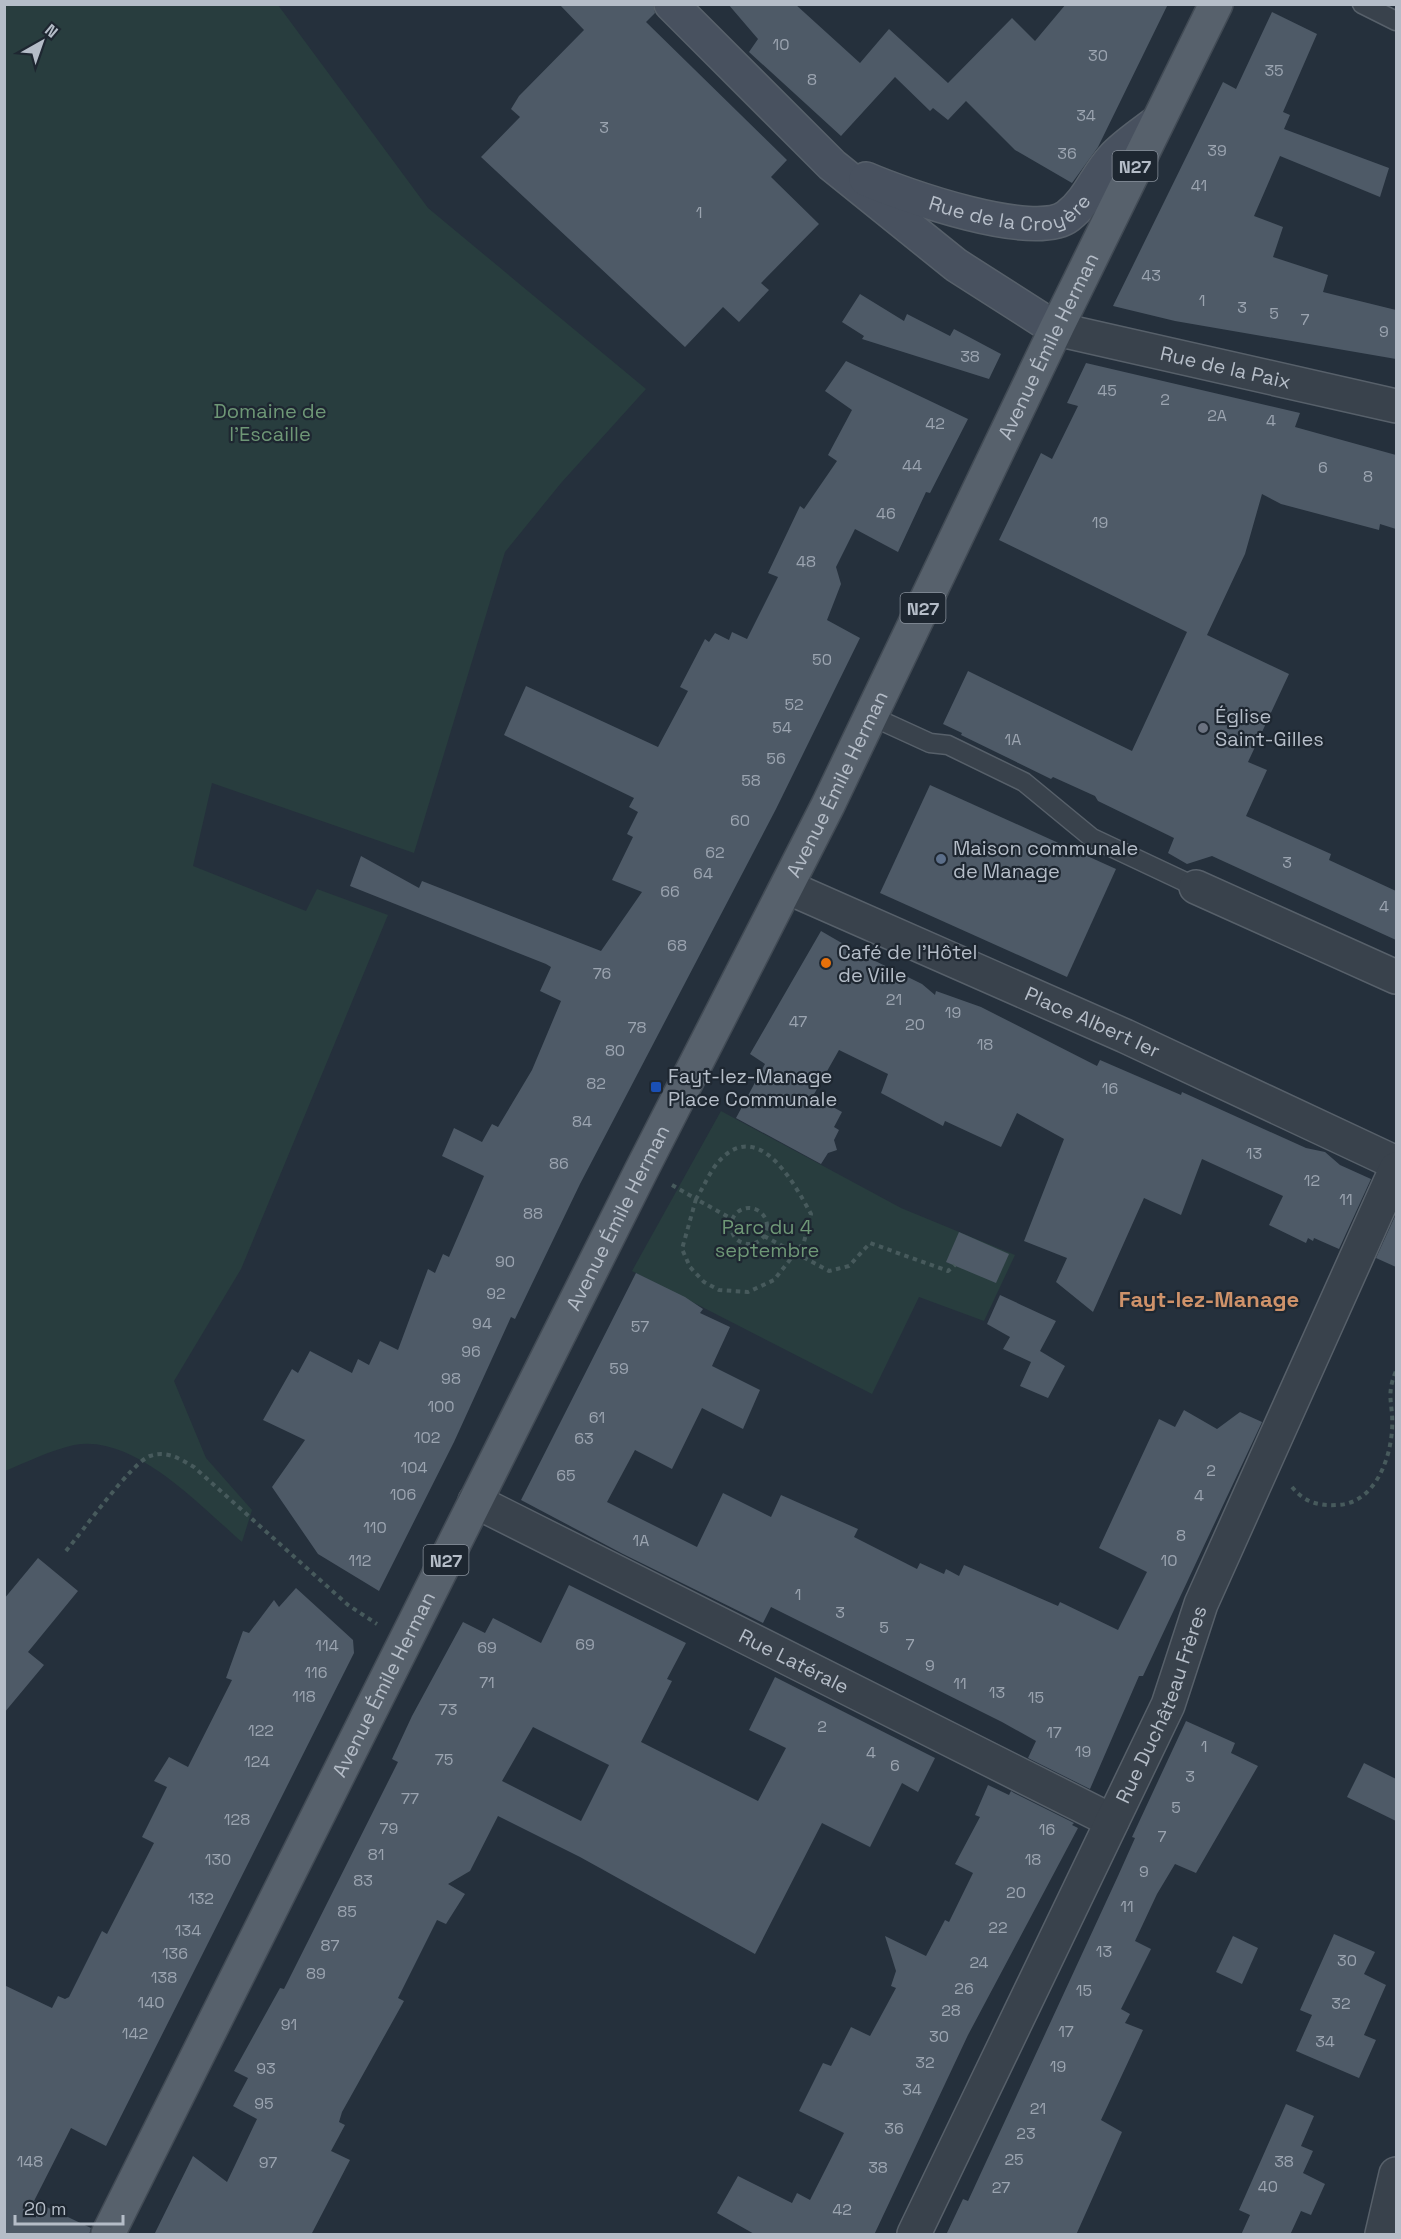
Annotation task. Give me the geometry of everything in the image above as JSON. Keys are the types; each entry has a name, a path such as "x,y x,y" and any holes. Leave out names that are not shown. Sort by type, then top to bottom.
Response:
{"main road":[{"name":"Avenue Émile Herman","path":"108,2235 642,1169 787,887 1156,123 1216,4"}],"street":[{"name":"Rue de la Croyère","path":"671,4 832,165 956,265 1056,329"},
{"name":"Rue de la Croyère","path":"832,165 908,197 994,218 1051,225 1067,217 1085,200 1113,158 1156,123"},
{"name":"Rue de la Paix","path":"1056,329 1396,406"},
{"path":"1196,886 1396,977"},
{"name":"Place Albert Ier","path":"787,887 1125,1036 1396,1163"},
{"name":"Rue Duchâteau Frères","path":"914,2235 1168,1705 1201,1604 1396,1169"},
{"name":"Rue Latérale","path":"475,1501 1112,1821"},
{"path":"1382,2235 1396,2174"}],"lane":[{"path":"1362,4 1396,21"},
{"path":"871,716 930,743 948,745 1024,782 1092,838 1196,886"}],"path":[{"path":"741,1147 758,1147 776,1161 792,1180 811,1214 804,1242 774,1280 748,1292 719,1290 704,1282 690,1267 682,1249 696,1199 715,1166 726,1155 741,1147"},
{"path":"642,1169 732,1219"},
{"path":"756,1209 767,1222 764,1236 751,1244 739,1241 731,1231 732,1219 740,1210 756,1209"},
{"path":"764,1236 793,1254 829,1271 849,1266 870,1243 948,1271 955,1265"},
{"path":"1268,1456 1298,1495 1308,1502 1341,1505 1359,1501 1371,1488 1389,1449 1392,1428 1389,1391 1396,1371"},
{"path":"66,1551 141,1460 162,1454 175,1456 194,1467 354,1610 407,1638"}],"green space":[{"name":"Domaine de l'Escaille","path":"5,4 278,5 428,208 646,389 561,483 505,552 414,853 212,783 193,866 306,911 317,889 388,915 241,1269 174,1381 206,1458 252,1510 242,1542 165,1476 143,1461 120,1450 97,1444 74,1445 5,1471"},
{"name":"Parc du 4 septembre","path":"721,1111 901,1208 1015,1255 984,1321 919,1297 872,1394 632,1271"}],"building":[{"path":"559,4 653,4 655,13 646,22 787,160 771,177 819,224 761,283 769,290 739,322 723,307 685,347 481,157 520,117 511,109 519,96 584,30"},
{"path":"728,4 795,4 860,63 889,29 948,83 1012,18 1035,41 1066,4 1168,4 1098,147 1072,183 1015,150 966,101 948,120 933,108 930,111 895,77 841,136 749,52 758,39"},
{"path":"1272,12 1317,34 1283,112 1290,115 1284,129 1389,168 1380,197 1280,156 1254,216 1283,227 1273,257 1328,275 1323,292 1396,310 1396,359 1175,321 1113,306 1223,82 1236,89"},
{"path":"860,294 904,321 907,314 950,336 954,329 1001,354 989,379 862,339 864,336 842,322"},
{"path":"846,361 968,419 930,493 926,492 898,552 855,529 836,567 841,584 827,620 860,638 776,809 580,1184 515,1319 511,1317 454,1442 379,1591 318,1554 272,1487 305,1440 263,1420 292,1369 298,1373 310,1351 352,1373 358,1359 369,1365 380,1341 398,1350 428,1269 435,1273 443,1254 449,1257 484,1176 442,1156 454,1128 482,1142 492,1124 498,1127 532,1070 561,1001 540,991 551,967 546,964 350,886 361,856 419,888 422,881 601,951 642,892 612,880 633,837 627,834 638,812 629,807 634,798 504,735 526,686 658,747 688,691 680,687 705,639 709,642 715,633 729,640 732,632 747,639 778,577 768,573 800,506 804,509 837,461 828,455 852,410 825,391"},
{"path":"1086,363 1300,413 1295,427 1396,455 1396,529 1380,524 1379,530 1281,504 1262,494 1245,554 1207,635 1289,674 1248,762 1267,770 1246,816 1331,854 1329,860 1396,891 1396,940 1212,856 1187,864 1168,853 1174,838 1098,801 1095,796 1053,777 1051,779 943,724 968,671 1132,751 1187,632 999,540 1041,453 1052,459 1078,406 1067,403"},
{"path":"930,785 1116,869 1067,977 880,893"},
{"path":"821,931 859,953 922,984 935,995 936,991 981,1007 1097,1066 1100,1060 1181,1095 1182,1092 1306,1148 1325,1152 1340,1165 1371,1179 1339,1249 1314,1238 1313,1241 1308,1238 1306,1243 1269,1225 1283,1196 1202,1159 1181,1215 1144,1198 1093,1312 1056,1282 1067,1258 1024,1241 1064,1139 1017,1113 1001,1147 945,1121 943,1126 881,1093 888,1074 839,1050 813,1096 842,1112 834,1127 839,1130 834,1140 837,1150 828,1153 821,1164 736,1118 765,1064 750,1054"},
{"path":"1396,1214 1396,1267 1376,1258"},
{"path":"959,1232 1009,1254 996,1283 946,1262"},
{"path":"636,1273 685,1297 703,1309 700,1313 730,1327 712,1366 760,1390 743,1429 702,1408 672,1469 635,1450 607,1502 697,1547 723,1493 771,1517 781,1495 858,1529 854,1537 917,1569 920,1563 944,1574 946,1569 959,1576 964,1565 1058,1606 1060,1602 1118,1630 1147,1572 1099,1548 1159,1419 1175,1427 1184,1410 1217,1429 1240,1412 1262,1422 1143,1676 1139,1676 1090,1789 1028,1758 1036,1741 1002,1722 771,1607 763,1623 623,1554 521,1500"},
{"path":"1000,1295 1056,1321 1040,1351 1065,1366 1048,1398 1020,1386 1031,1362 1003,1349 1010,1337 987,1324"},
{"path":"38,1558 78,1591 28,1652 44,1665 4,1713 4,1599"},
{"path":"569,1585 686,1643 667,1679 672,1681 641,1742 758,1801 786,1748 749,1730 775,1677 935,1758 918,1792 902,1783 870,1847 822,1823 755,1954 580,1857 498,1816 470,1871 448,1884 465,1894 446,1924 437,1920 398,1998 404,2001 342,2112 339,2122 345,2125 331,2151 350,2160 311,2235 154,2235 193,2156 227,2182 257,2119 233,2106 248,2078 234,2071 280,1988 284,1989 398,1762 392,1759 412,1716 463,1622 485,1633 493,1618 541,1643","holes":["533,1727 609,1765 581,1821 502,1781"]},
{"path":"296,1588 353,1640 354,1653 106,2146 71,2128 34,2201 91,2228 89,2235 4,2235 4,1985 52,2008 58,1996 65,1999 69,1997 102,1931 107,1934 154,1843 142,1837 167,1787 154,1781 169,1757 188,1767 232,1680 226,1678 243,1631 249,1633 274,1600 279,1607"},
{"path":"1186,1721 1235,1743 1231,1753 1258,1766 1196,1873 1175,1864 1157,1894 1135,1941 1151,1949 1121,2009 1130,2014 1125,2023 1143,2030 1101,2120 1122,2132 1076,2235 946,2235 963,2199 968,2201 1118,1876 1135,1838 1132,1837"},
{"path":"1364,1763 1396,1779 1396,1821 1347,1797"},
{"path":"988,1785 1009,1795 1011,1791 1074,1823 1072,1825 1078,1828 968,2035 874,2235 756,2235 717,2213 738,2176 792,2203 797,2193 810,2200 844,2133 799,2111 823,2063 831,2066 851,2027 870,2036 896,1988 891,1986 896,1971 885,1936 926,1956 945,1920 949,1922 973,1873 955,1864 980,1817 975,1815"},
{"path":"1334,1934 1375,1952 1364,1974 1386,1985 1364,2035 1376,2040 1359,2078 1296,2051 1312,2015 1300,2010"},
{"path":"1233,1936 1258,1948 1242,1984 1216,1972"},
{"path":"1286,2104 1314,2116 1301,2146 1313,2151 1303,2173 1325,2184 1311,2215 1301,2211 1290,2235 1241,2235 1250,2215 1239,2210"}],"place":[{"name":"Église Saint-Gilles","path":"1203,728"},
{"name":"Maison communale de Manage","path":"941,859"},
{"name":"Café de l'Hôtel de Ville","path":"826,963"},
{"name":"Fayt-lez-Manage Place Communale","path":"656,1087"}],"district":[{"name":"Fayt-lez-Manage","path":"1209,1299"}]}
